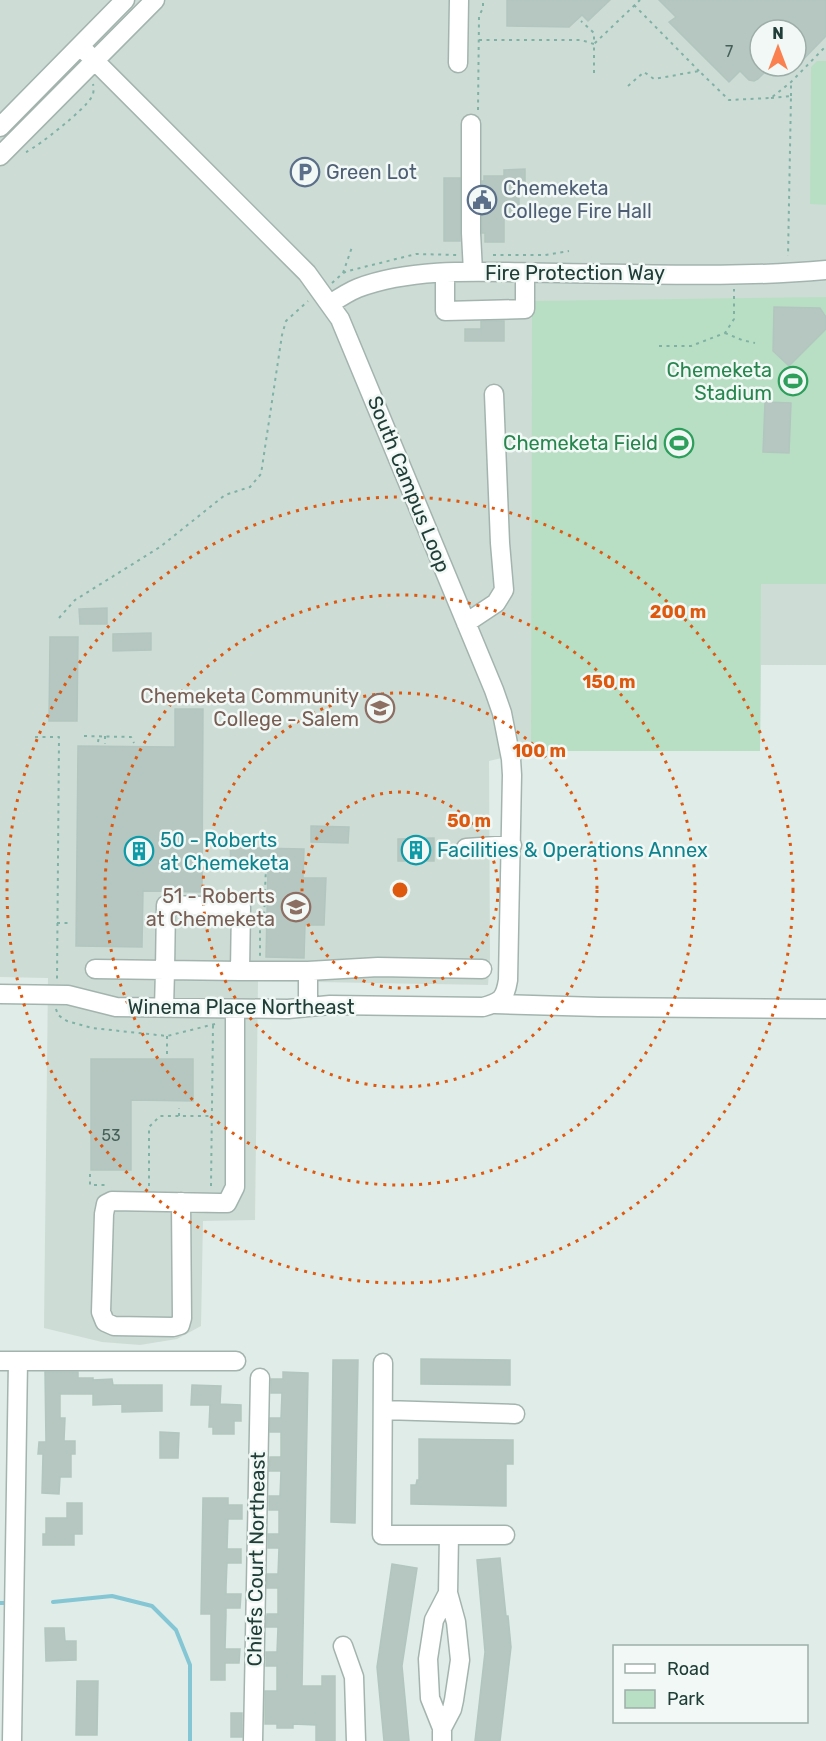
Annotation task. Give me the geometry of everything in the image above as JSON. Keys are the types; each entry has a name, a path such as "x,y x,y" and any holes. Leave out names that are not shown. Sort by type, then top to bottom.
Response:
{"street":[{"path":"0,127 125,0"},
{"path":"0,156 155,0"},
{"path":"458,63 459,0"},
{"name":"South Campus Loop","path":"80,46 307,273 340,319 364,375 502,712 512,767 508,980 506,992 501,1000 489,1006"},
{"path":"473,272 471,233 475,119"},
{"name":"Fire Protection Way","path":"326,298 382,281 445,273 735,274 826,270"},
{"path":"445,273 445,311 525,309 525,273"},
{"path":"466,623 496,603 504,590 494,394"},
{"path":"466,848 512,845"},
{"path":"164,1008 166,905 241,907 240,971"},
{"path":"95,969 240,971 261,959 308,971 378,967 482,969"},
{"path":"308,971 308,1006"},
{"name":"Winema Place Northeast","path":"0,994 57,985 79,997 116,1007 164,1008 489,1006 826,1009"},
{"path":"182,1202 182,1318 180,1325 173,1327 114,1326 105,1322 101,1312 106,1203 112,1201 182,1202 227,1203 235,1187 235,1009"},
{"path":"12,1741 9,1361 236,1361"},
{"path":"383,1363 382,1535 505,1535"},
{"name":"Chiefs Court Northeast","path":"253,1741 260,1378"},
{"path":"383,1410 515,1414"},
{"path":"442,1734 452,1709 460,1660 456,1622 448,1593 449,1535"},
{"path":"442,1734 430,1698 428,1659 434,1620 448,1593"},
{"path":"343,1646 354,1677 356,1741"}],"path":[{"path":"475,119 479,16 483,8 483,0"},
{"path":"594,44 640,0"},
{"path":"634,5 729,100 791,96"},
{"path":"581,21 594,33 594,73"},
{"path":"479,40 581,40 594,44"},
{"path":"771,98 813,62 826,46"},
{"path":"628,86 644,72 654,79 699,71"},
{"path":"92,79 100,87"},
{"path":"788,273 791,82"},
{"path":"343,273 352,248"},
{"path":"660,346 691,346 725,333 734,319 735,274"},
{"path":"59,618 75,600 160,547 225,495 250,487 261,474 286,321 296,311 326,298"},
{"path":"725,333 755,343"},
{"path":"84,736 131,737 134,743"},
{"path":"98,742 99,736"},
{"path":"105,736 105,744"},
{"path":"34,737 59,737 56,1012 67,1021 101,1030 167,1036 221,1022"},
{"path":"252,869 266,866 264,920 260,920 261,959"},
{"path":"57,923 70,923"},
{"path":"260,941 265,941"},
{"path":"211,1186 213,1025"},
{"path":"167,1036 167,1055"},
{"path":"179,1108 179,1116"},
{"path":"149,1186 149,1128 160,1116 212,1116"},
{"path":"90,1174 90,1185 114,1185"}],"shaded area":[{"name":"Chemeketa Community College - Salem","path":"0,0 826,0 826,665 761,665 760,751 531,751 489,761 490,959 488,985 258,981 255,1220 203,1221 201,1326 177,1339 140,1345 102,1342 44,1328 48,978 0,977"}],"green space":[{"path":"817,61 826,61 826,205 810,204 811,67"},
{"name":"Chemeketa Field","path":"826,297 826,584 761,584 760,751 531,751 532,301"}],"building":[{"path":"507,0 610,0 588,21 582,15 569,27 507,26"},
{"path":"659,0 826,0 826,36 808,55 808,18 748,18 748,78 759,78 754,81 749,80 740,71 729,82 669,22 676,17"},
{"path":"525,169 525,188 519,188 519,212 504,212 504,242 485,242 485,233 482,233 482,181 484,181 484,176 504,176 504,170"},
{"path":"444,178 460,178 460,241 444,241"},
{"path":"774,307 820,308 826,317 826,329 789,366 773,351"},
{"path":"481,321 504,321 504,341 465,341 465,329 481,329"},
{"path":"765,402 791,403 789,453 763,452"},
{"path":"107,608 107,624 80,624 79,609"},
{"path":"151,633 151,650 113,651 113,634"},
{"path":"50,637 78,637 77,721 49,721"},
{"name":"50 - Roberts at Chemeketa","path":"175,709 203,709 202,892 143,891 142,947 76,946 78,746 175,747"},
{"path":"311,826 349,827 348,843 311,842"},
{"name":"Facilities & Operations Annex","path":"434,838 434,861 398,861 398,839"},
{"name":"51 - Roberts at Chemeketa","path":"230,839 250,839 250,848 304,849 303,878 326,878 324,925 305,925 304,958 266,957 268,869 231,869"},
{"path":"91,1059 193,1059 193,1101 131,1100 131,1170 91,1170"},
{"path":"421,1359 510,1360 510,1385 421,1384"},
{"path":"333,1360 358,1360 355,1523 331,1522"},
{"path":"45,1372 78,1372 78,1378 112,1379 113,1385 162,1385 162,1411 122,1412 122,1404 93,1405 93,1394 60,1394 60,1418 65,1418 64,1441 75,1441 75,1454 71,1454 71,1477 60,1477 59,1494 42,1493 43,1454 38,1454 39,1442 46,1442"},
{"path":"283,1372 308,1373 302,1686 322,1686 322,1676 335,1676 335,1741 316,1741 316,1725 293,1724 293,1728 277,1728 277,1724 265,1724 265,1691 277,1691 277,1666 266,1666 266,1652 277,1652 278,1627 266,1627 267,1614 278,1614 278,1588 267,1588 267,1574 278,1574 279,1548 268,1548 268,1534 279,1534 279,1510 269,1510 269,1496 280,1496 281,1471 269,1471 270,1457 281,1457 281,1432 270,1432 270,1418 281,1418 282,1393 271,1393 271,1379 283,1379"},
{"path":"192,1385 221,1386 220,1404 241,1405 241,1421 234,1421 234,1434 213,1434 213,1427 209,1427 210,1405 191,1405"},
{"path":"160,1432 179,1433 178,1458 160,1458"},
{"path":"419,1439 513,1440 513,1464 506,1464 506,1506 411,1504 411,1485 416,1485 419,1480"},
{"path":"203,1498 228,1498 228,1505 242,1505 242,1519 228,1519 227,1549 241,1549 241,1563 227,1563 226,1594 241,1594 240,1608 226,1608 225,1649 240,1649 239,1663 225,1663 225,1680 211,1680 211,1614 201,1614"},
{"path":"67,1503 82,1503 82,1534 74,1534 74,1545 43,1545 46,1518 67,1518"},
{"path":"500,1558 511,1647 500,1741 475,1741 485,1652 477,1560"},
{"path":"392,1564 417,1568 402,1666 409,1741 384,1741 377,1667"},
{"path":"45,1628 64,1628 65,1641 76,1641 76,1660 46,1661"},
{"path":"77,1681 98,1681 97,1735 76,1735"},
{"path":"231,1713 242,1713 242,1737 231,1737"}],"waterway":[{"path":"53,1602 112,1596 152,1606 176,1630 190,1665 190,1741"},
{"path":"0,1603 5,1603"}],"place":[{"name":"Green Lot","path":"305,172"},
{"name":"Chemeketa College Fire Hall","path":"482,200"},
{"name":"Chemeketa Stadium","path":"793,381"},
{"name":"Chemeketa Field","path":"679,443"},
{"name":"Chemeketa Community College - Salem","path":"380,708"},
{"name":"Facilities & Operations Annex","path":"416,850"},
{"name":"50 - Roberts at Chemeketa","path":"139,851"},
{"name":"51 - Roberts at Chemeketa","path":"296,907"}]}
